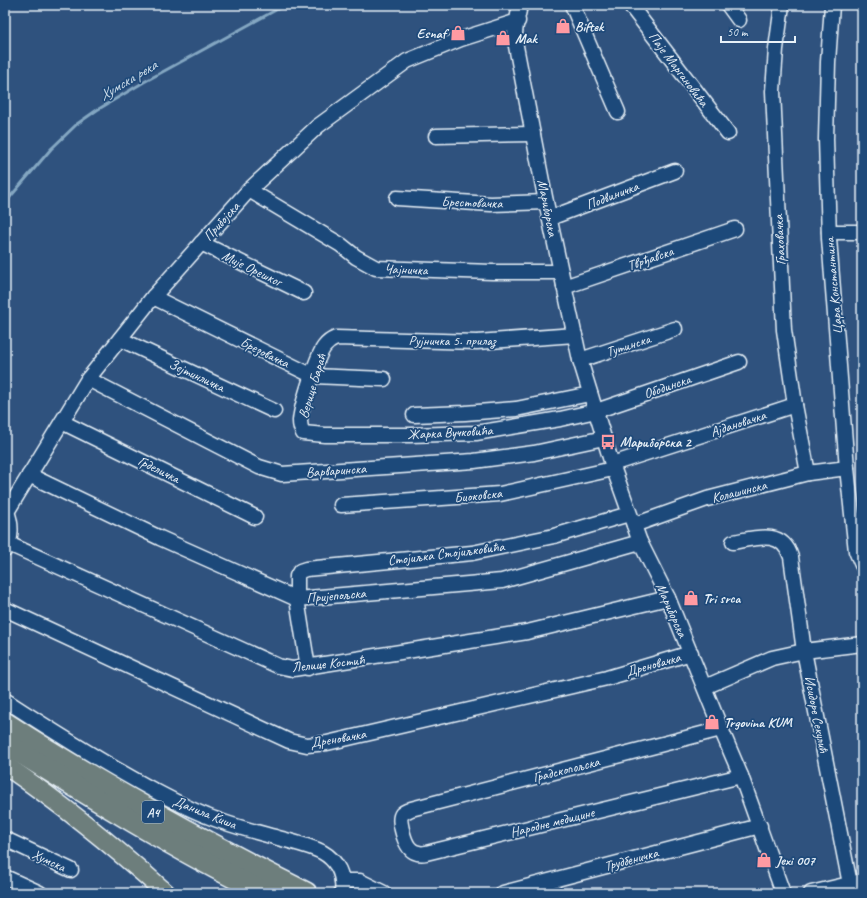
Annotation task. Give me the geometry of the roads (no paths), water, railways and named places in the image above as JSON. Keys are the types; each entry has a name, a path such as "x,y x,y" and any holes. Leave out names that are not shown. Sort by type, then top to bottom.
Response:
{"highway":[{"name":"A4","path":"5,723 195,836 306,893"},
{"name":"A4","path":"5,743 147,830 265,893"}],"main road":[{"path":"5,765 35,785 100,835 166,893"}],"street":[{"name":"Мариборска","path":"520,5 518,21 515,27 515,41 564,287 580,360 590,394 612,466 631,520 640,542 668,598 705,687 760,826 783,893"},
{"path":"518,21 529,5"},
{"path":"572,5 618,112"},
{"name":"Паје Маргановића","path":"630,5 728,133"},
{"path":"728,5 739,20"},
{"name":"Граховачка","path":"782,5 776,49 773,105 784,330 795,405 808,473"},
{"name":"Цара Константина","path":"832,5 828,62 826,139 829,232 847,468 856,551 862,565"},
{"name":"Прибојска","path":"7,547 11,523 6,514 88,379 153,296 249,190 318,126 407,62 461,39 518,21"},
{"path":"436,136 533,134"},
{"name":"Подвиничка","path":"550,218 675,171"},
{"name":"Чајничка","path":"249,190 341,245 356,257 376,268 492,272 561,272"},
{"name":"Брестовачка","path":"397,198 491,204 546,202"},
{"name":"Тврђавска","path":"564,287 735,229"},
{"path":"829,232 862,232"},
{"name":"Мије Орешког","path":"201,243 304,293"},
{"name":"Брезовачка","path":"153,296 313,376 384,379"},
{"name":"Тутинска","path":"580,360 675,329"},
{"name":"Рујничка 5. прилаз","path":"329,341 336,338 477,342 575,335"},
{"name":"Зејтинличка","path":"120,339 274,411"},
{"name":"Верице Бараћ","path":"303,433 300,422 313,376 323,348 329,341"},
{"name":"Ободинска","path":"596,411 739,362"},
{"name":"Варваринска","path":"88,379 259,467 282,474 474,461 534,453 604,438"},
{"path":"414,415 516,409 590,394"},
{"name":"Ајдановачка","path":"612,466 795,405"},
{"name":"Жарка Вучковића","path":"303,433 364,435 476,433 560,419 596,411"},
{"name":"Грделичка","path":"62,422 255,517"},
{"name":"Биоковска","path":"341,505 500,494 612,466"},
{"name":"Колашинска","path":"631,520 707,498 808,473 847,468"},
{"name":"Пријепољска","path":"29,475 160,538 297,599 502,581 640,542"},
{"name":"Стојиљка Стојиљковића","path":"297,599 297,576 300,571 306,569 472,553 631,520"},
{"name":"Исидоре Секулић","path":"733,542 770,537 785,545 791,557 804,651 856,883"},
{"name":"Лелице Костић","path":"7,547 278,666 293,669 308,668 527,632 668,598"},
{"path":"297,599 308,668"},
{"name":"Дреновачка","path":"5,610 289,741 307,745 335,741 607,678 691,653"},
{"path":"705,687 772,658 804,651 862,644"},
{"name":"Данила Киша","path":"5,700 83,751 181,804 207,816 230,824 323,852 337,865 342,887 360,881 384,893"},
{"name":"Градскопољска","path":"411,810 721,729"},
{"name":"Народне медицине","path":"411,810 404,812 401,817 403,837 409,849 413,852 422,854 741,776"},
{"name":"Трудбеничка","path":"503,893 760,826"},
{"name":"Хумска","path":"5,840 71,870"},
{"path":"5,877 40,893"},
{"path":"810,893 856,883"}],"waterway":[{"name":"Хумска река","path":"5,203 51,149 77,124 97,110 144,82 285,5"}],"place":[{"name":"Biftek","path":"563,26"},
{"name":"Esnaf","path":"458,33"},
{"name":"Mak","path":"503,38"},
{"name":"Мариборска 2","path":"608,442"},
{"name":"Tri srca","path":"691,598"},
{"name":"Trgovina KUM","path":"712,722"},
{"name":"Jexi 007","path":"764,860"}]}
